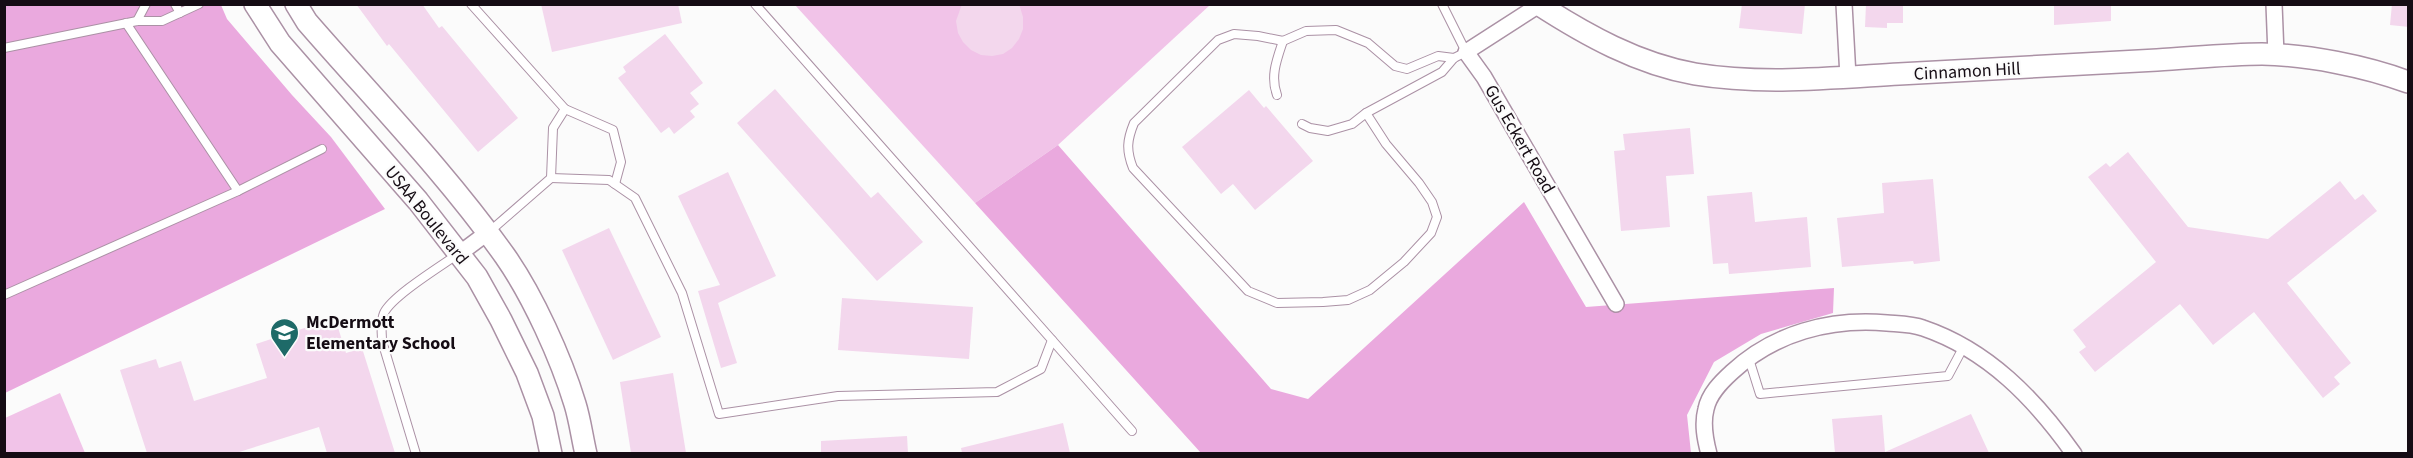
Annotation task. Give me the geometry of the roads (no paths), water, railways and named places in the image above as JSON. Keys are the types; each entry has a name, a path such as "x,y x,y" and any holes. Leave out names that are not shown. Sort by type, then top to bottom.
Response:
{"street":[{"name":"USAA Boulevard","path":"255,4 280,43 418,201 477,277 527,373 543,416 551,453"},
{"name":"USAA Boulevard","path":"296,4 308,22 444,178 511,267 532,304 558,359 576,406 586,453"},
{"path":"1844,4 1848,77"},
{"path":"2274,4 2276,55"},
{"path":"1460,55 1539,5"},
{"name":"Cinnamon Hill","path":"1539,5 1589,36 1624,52 1662,66 1694,74 1770,80 2276,55 2336,64 2390,75 2409,82"},
{"name":"Gus Eckert Road","path":"1460,55 1484,77 1616,304"},
{"path":"459,254 487,233"},
{"path":"1709,453 1705,438 1706,407 1713,393 1748,357 1799,333 1834,323 1868,321 1915,326 1964,345 2010,377 2056,428 2074,453"}],"lane":[{"path":"137,21 146,4"},
{"path":"175,4 180,14"},
{"path":"4,48 137,21 162,21 199,4"},
{"path":"471,4 565,109 613,130 621,162 615,184"},
{"path":"755,4 1132,431"},
{"path":"1442,4 1460,55"},
{"path":"126,23 238,191"},
{"path":"1366,113 1386,144 1432,202 1437,217 1431,233 1404,262 1370,290 1348,300 1323,303 1277,303 1248,291 1133,168 1128,156 1127,141 1134,123 1218,40 1234,34 1283,41 1306,31 1336,30 1368,42 1395,66 1407,69 1438,56 1460,55"},
{"path":"1277,95 1273,84 1275,64 1283,41"},
{"path":"1302,124 1310,129 1328,131 1352,124 1366,113 1442,72 1460,55"},
{"path":"550,178 553,128 565,109"},
{"path":"4,295 238,191 322,149"},
{"path":"487,233 550,178 609,180 635,198 682,293 719,414 838,396 997,392 1041,369 1052,339"},
{"path":"416,453 382,341 381,326 384,313 392,302 459,254"},
{"path":"1748,357 1760,394 1948,376 1964,345"}],"place":[{"name":"McDermott Elementary School","path":"285,358"}]}
